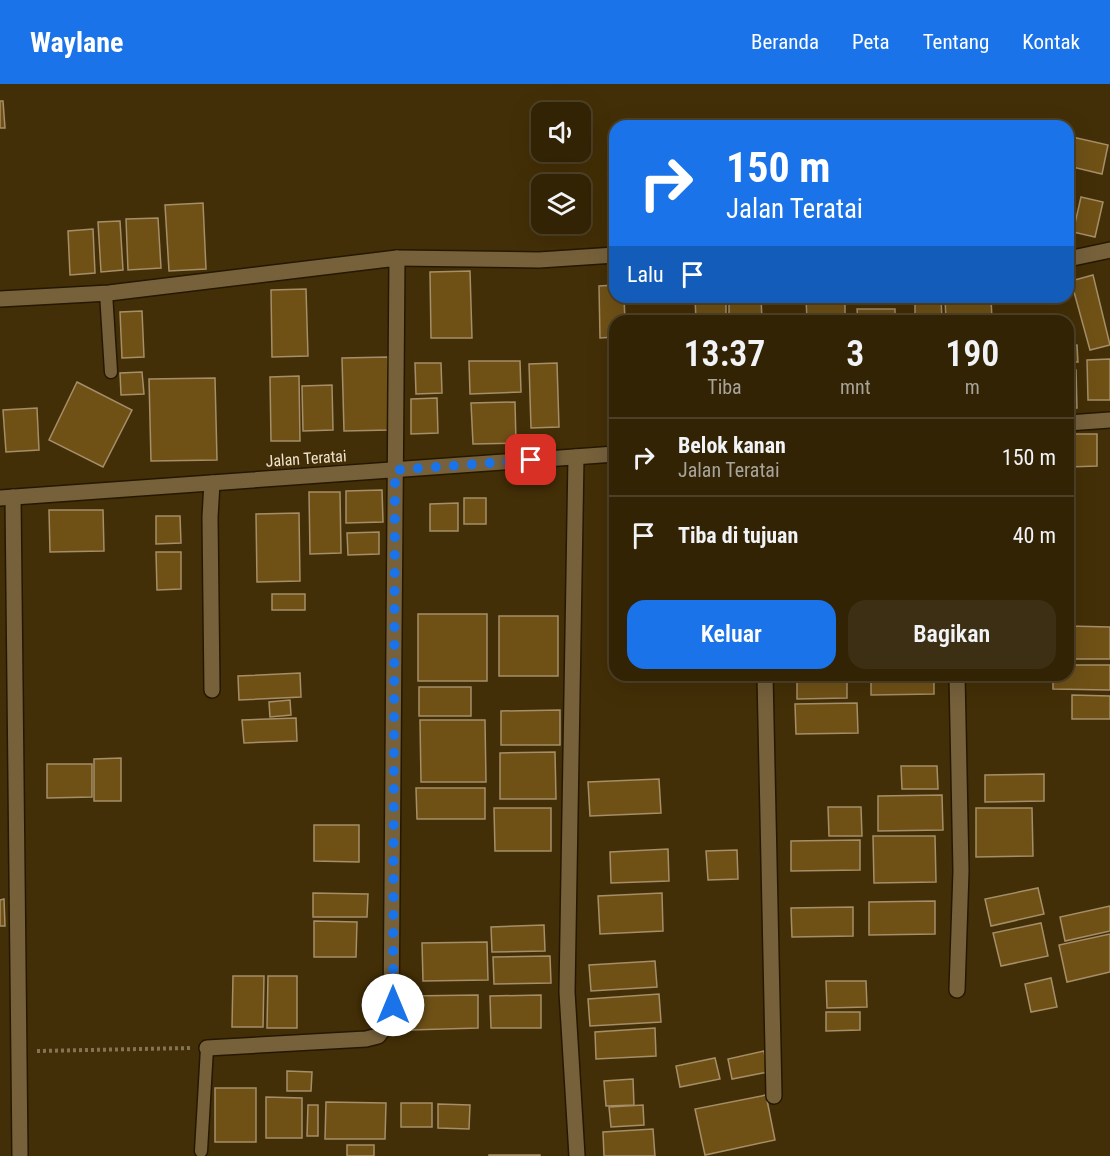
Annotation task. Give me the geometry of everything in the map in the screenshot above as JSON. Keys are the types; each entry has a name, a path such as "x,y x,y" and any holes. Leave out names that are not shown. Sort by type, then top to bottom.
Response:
{"street":[{"path":"1074,258 1110,250"},
{"path":"0,299 106,293 397,258 539,260 609,255"},
{"path":"207,1048 366,1040 378,1036 391,1018 397,258"},
{"path":"1074,423 1110,420"},
{"name":"Jalan Teratai","path":"7,498 609,454"},
{"path":"576,457 567,992 577,1156"},
{"path":"212,483 210,517 212,690"},
{"path":"7,498 20,1052 20,1156"},
{"path":"765,681 774,1096"},
{"path":"957,681 961,871 957,990"}],"lane":[{"path":"106,293 111,372"},
{"path":"201,1151 207,1048"}],"path":[{"path":"20,1052 207,1048"}],"building":[{"path":"0,101 3,101 5,128 0,128"},
{"path":"1074,137 1108,145 1102,174 1074,167"},
{"path":"1081,197 1103,202 1095,237 1074,232"},
{"path":"203,203 206,269 169,271 165,205"},
{"path":"158,218 161,268 128,270 126,219"},
{"path":"120,221 123,270 101,272 98,222"},
{"path":"93,229 95,273 70,275 68,231"},
{"path":"470,271 472,338 431,338 430,272"},
{"path":"1093,275 1110,345 1090,350 1074,292 1074,280"},
{"path":"609,285 609,303 624,303 625,315 609,315 609,337 600,338 599,286"},
{"path":"306,289 308,356 272,357 271,290"},
{"path":"695,303 726,303 726,315 696,315"},
{"path":"729,303 761,303 762,315 729,315"},
{"path":"806,303 845,303 845,315 807,315"},
{"path":"915,303 941,303 942,315 915,315"},
{"path":"945,303 991,303 992,315 946,315"},
{"path":"857,309 895,309 895,315 858,315"},
{"path":"142,311 144,357 122,358 120,312"},
{"path":"1074,345 1077,345 1078,362 1074,362"},
{"path":"388,357 390,430 344,431 342,358"},
{"path":"1110,359 1110,400 1088,400 1087,360"},
{"path":"469,361 520,361 521,392 470,394"},
{"path":"415,363 441,363 442,393 416,394"},
{"path":"557,363 559,427 531,428 529,364"},
{"path":"1074,370 1076,370 1077,408 1074,408"},
{"path":"142,372 144,394 121,395 120,373"},
{"path":"299,376 300,441 271,441 270,377"},
{"path":"215,378 217,460 151,461 149,379"},
{"path":"77,382 132,410 103,467 49,440"},
{"path":"332,385 333,430 303,431 302,386"},
{"path":"437,398 438,433 411,434 411,399"},
{"path":"515,402 516,443 473,444 471,403"},
{"path":"37,408 39,450 6,452 3,410"},
{"path":"1074,434 1097,434 1097,466 1074,467"},
{"path":"382,490 383,522 346,523 346,491"},
{"path":"309,492 340,492 341,553 310,554"},
{"path":"464,498 486,498 486,524 464,524"},
{"path":"458,503 458,531 430,531 430,504"},
{"path":"49,510 103,510 104,551 50,552"},
{"path":"299,513 300,581 257,582 256,514"},
{"path":"156,516 180,516 181,543 156,544"},
{"path":"379,532 379,554 348,555 347,533"},
{"path":"156,552 181,552 181,589 157,590"},
{"path":"272,594 305,594 305,610 272,610"},
{"path":"418,614 487,614 487,681 418,681"},
{"path":"499,616 558,616 558,676 499,676"},
{"path":"1074,626 1110,627 1110,659 1074,659"},
{"path":"1074,665 1110,665 1110,690 1053,689 1053,681 1074,681"},
{"path":"300,673 301,697 239,700 238,676"},
{"path":"797,681 847,681 847,698 797,699"},
{"path":"871,681 934,681 934,694 871,695"},
{"path":"419,687 471,687 471,716 419,716"},
{"path":"1072,695 1110,696 1110,719 1072,719"},
{"path":"290,700 291,715 270,717 269,702"},
{"path":"857,703 858,733 796,734 795,704"},
{"path":"560,710 560,745 501,745 501,711"},
{"path":"296,718 297,741 244,743 242,720"},
{"path":"420,720 485,720 486,782 421,782"},
{"path":"555,752 556,799 500,799 500,753"},
{"path":"121,758 121,801 94,801 94,759"},
{"path":"47,764 92,764 92,797 47,798"},
{"path":"901,766 937,766 938,789 902,789"},
{"path":"1044,774 1044,801 985,802 985,775"},
{"path":"659,779 661,813 590,816 588,782"},
{"path":"416,788 485,788 485,819 417,819"},
{"path":"942,795 943,830 878,831 878,796"},
{"path":"828,807 861,807 862,836 829,836"},
{"path":"494,808 551,808 551,851 495,851"},
{"path":"976,808 1032,808 1033,856 976,857"},
{"path":"314,825 359,825 359,862 314,861"},
{"path":"873,836 935,836 936,882 874,883"},
{"path":"860,840 860,870 791,871 791,841"},
{"path":"668,849 669,881 611,883 610,852"},
{"path":"737,850 738,879 708,880 706,851"},
{"path":"1038,888 1044,914 991,926 985,899"},
{"path":"313,893 368,894 367,917 313,917"},
{"path":"662,893 663,931 600,934 598,896"},
{"path":"4,899 5,926 0,926 0,900"},
{"path":"935,901 935,934 869,935 869,902"},
{"path":"1110,906 1110,931 1065,941 1060,917"},
{"path":"853,907 853,936 792,937 791,908"},
{"path":"314,921 357,922 356,957 314,957"},
{"path":"1041,923 1048,956 1001,966 993,933"},
{"path":"544,925 545,951 492,952 491,927"},
{"path":"1110,934 1110,972 1067,982 1059,945"},
{"path":"487,942 488,980 423,981 422,943"},
{"path":"550,956 551,983 494,984 493,957"},
{"path":"655,961 657,987 591,991 589,965"},
{"path":"233,976 264,976 263,1027 232,1027"},
{"path":"268,976 297,976 297,1028 267,1028"},
{"path":"1051,978 1057,1007 1031,1012 1025,984"},
{"path":"826,981 866,981 867,1007 827,1008"},
{"path":"659,994 661,1022 590,1026 588,999"},
{"path":"478,995 478,1028 410,1030 409,996"},
{"path":"541,995 541,1028 491,1028 490,996"},
{"path":"826,1012 860,1012 860,1030 826,1031"},
{"path":"655,1028 656,1056 596,1059 595,1032"},
{"path":"764,1051 768,1072 732,1079 728,1059"},
{"path":"715,1058 720,1079 680,1087 676,1066"},
{"path":"287,1071 312,1072 311,1091 287,1091"},
{"path":"633,1079 634,1105 606,1106 604,1081"},
{"path":"215,1088 256,1088 256,1142 215,1142"},
{"path":"766,1095 775,1140 705,1155 695,1109"},
{"path":"266,1097 302,1098 302,1138 266,1138"},
{"path":"326,1102 386,1103 385,1139 325,1139"},
{"path":"401,1103 432,1103 432,1127 401,1127"},
{"path":"438,1104 470,1105 469,1129 438,1128"},
{"path":"308,1105 318,1105 318,1136 307,1136"},
{"path":"643,1105 644,1125 611,1127 609,1107"},
{"path":"653,1129 655,1156 604,1156 603,1132"},
{"path":"347,1145 374,1145 374,1156 347,1156"},
{"path":"540,1155 540,1156 489,1156"}],"route":[{"path":"393,1005 395,470 531,460"}]}
